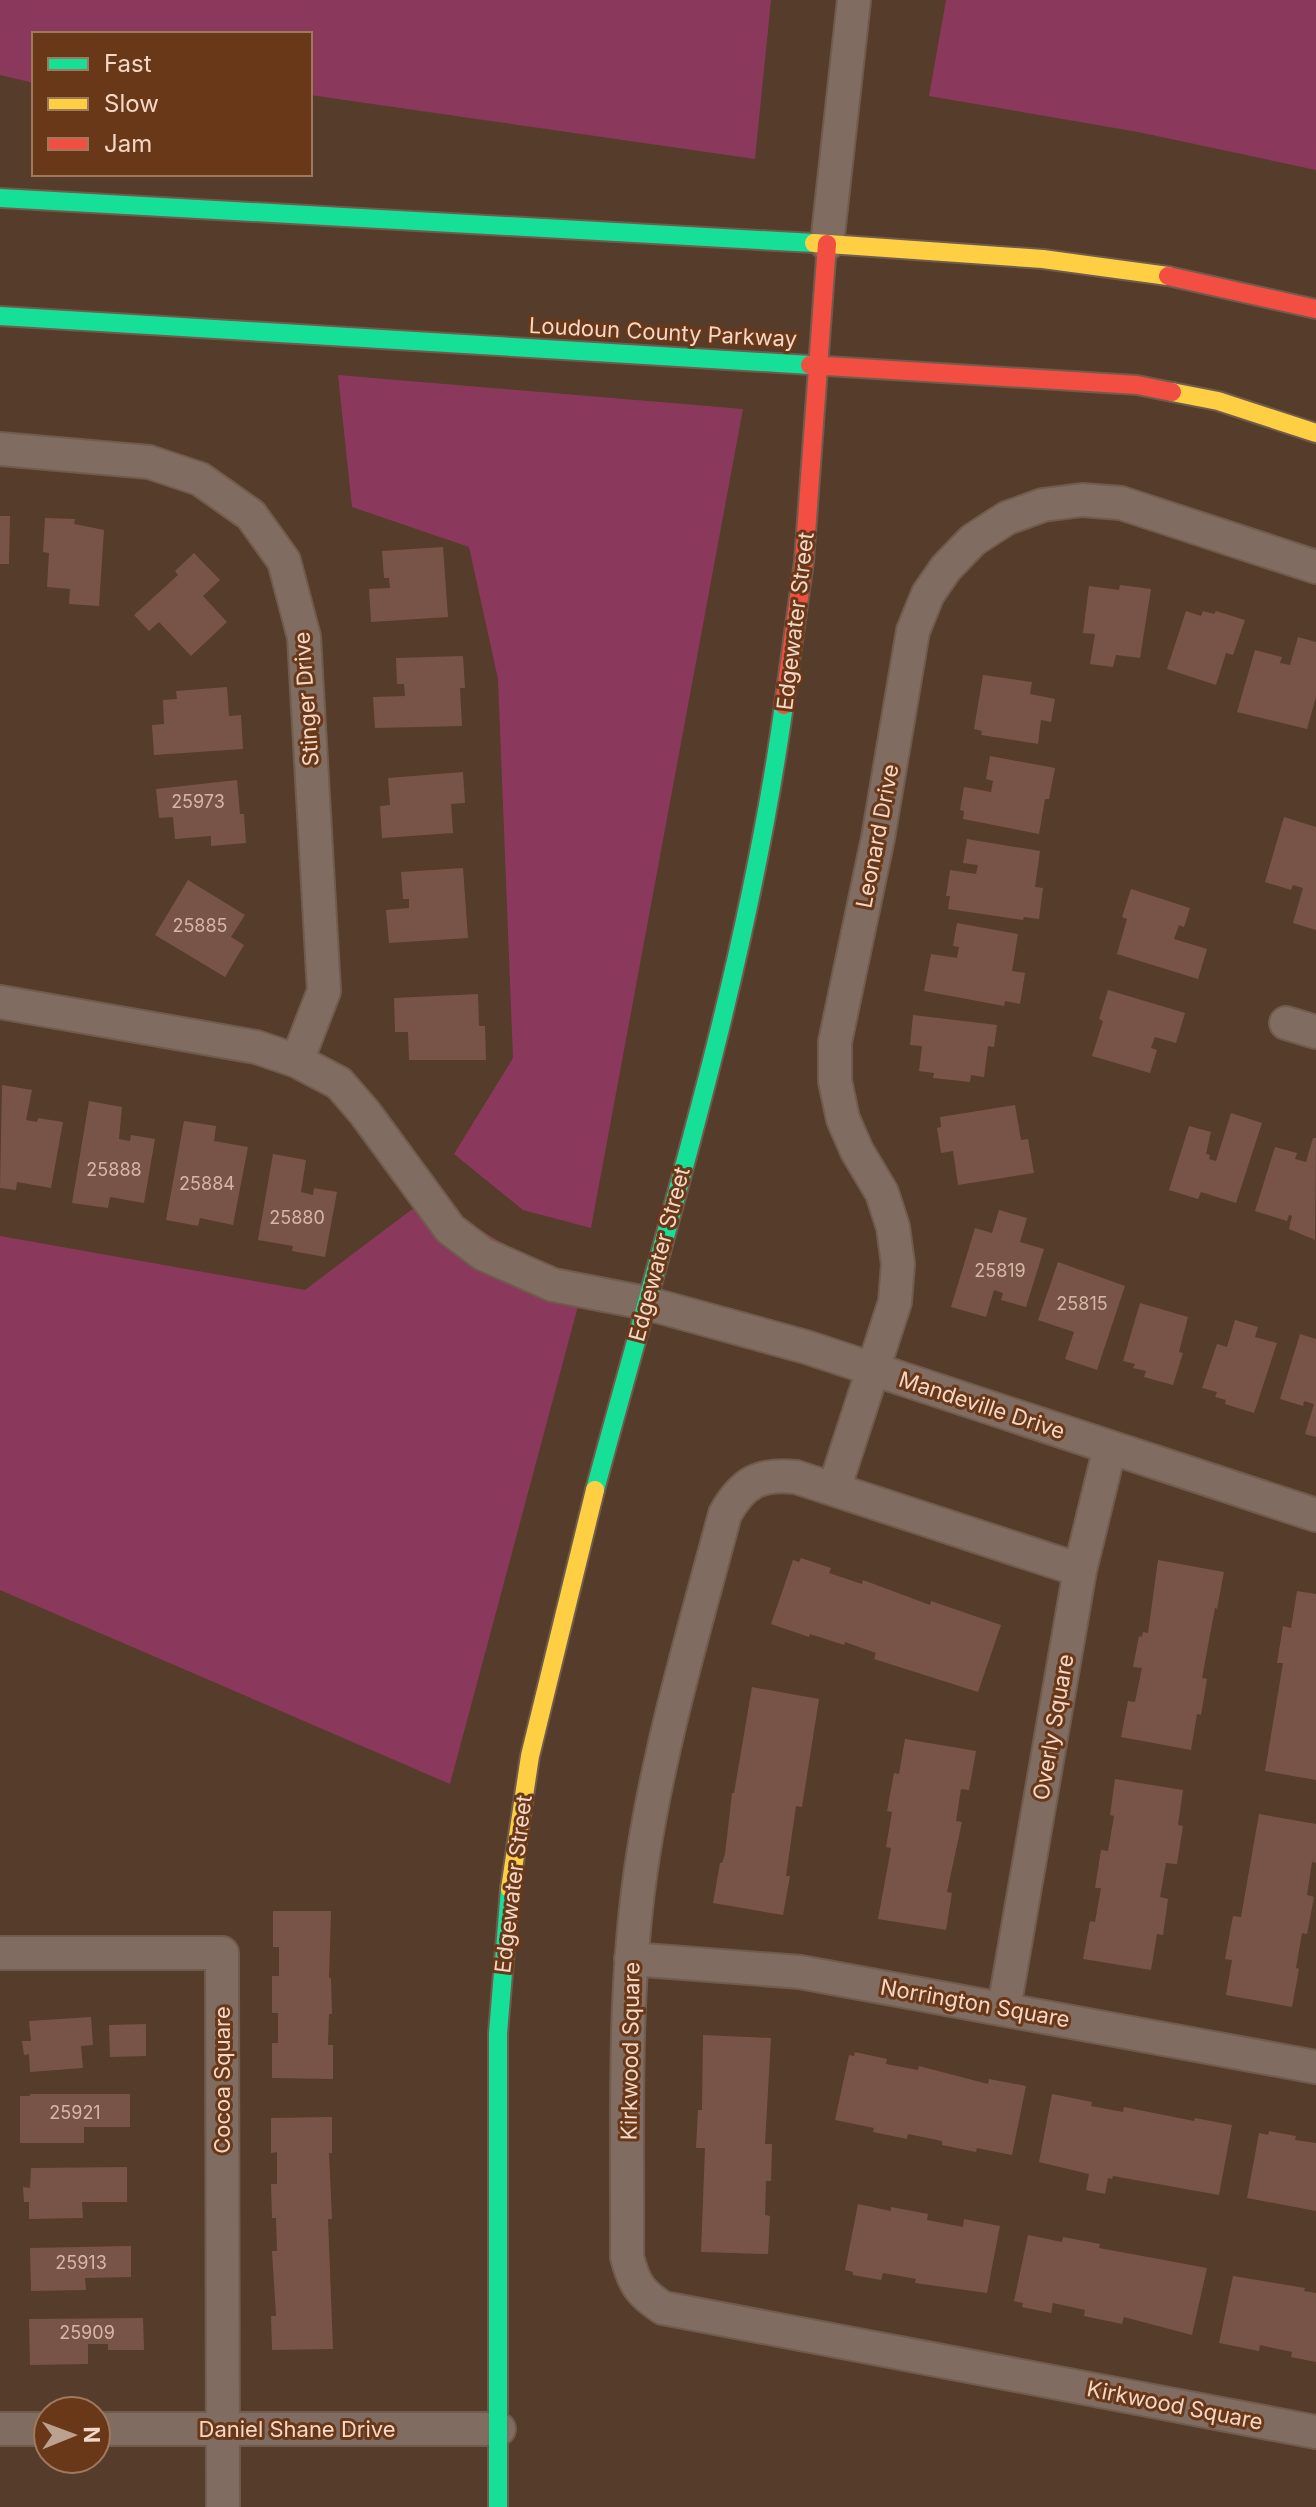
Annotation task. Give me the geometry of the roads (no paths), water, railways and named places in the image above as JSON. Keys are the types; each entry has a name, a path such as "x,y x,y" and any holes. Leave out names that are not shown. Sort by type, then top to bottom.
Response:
{"main road":[{"path":"0,198 1043,259 1143,271 1316,309"},
{"name":"Edgewater Street","path":"498,2507 498,2033 513,1858 530,1756 595,1490 710,1066 745,918 780,734 804,561 827,244"},
{"name":"Loudoun County Parkway","path":"0,316 1137,385 1218,401 1316,433"}],"street":[{"name":"Edgewater Street","path":"827,244 854,0"},
{"name":"Stinger Drive","path":"0,449 149,462 200,479 251,515 284,561 304,637 324,991 297,1061"},
{"name":"Leonard Drive","path":"834,1489 895,1302 898,1264 893,1227 882,1193 857,1151 843,1119 835,1081 835,1042 878,838 913,631 928,594 946,568 973,540 1007,518 1043,505 1082,500 1121,503 1316,567"},
{"path":"0,1002 256,1047 297,1061 339,1083 365,1113 450,1229 483,1254 553,1285 646,1303"},
{"name":"Mandeville Drive","path":"646,1303 806,1347 1316,1515"},
{"name":"Overly Square","path":"1004,2008 1080,1570 1110,1447"},
{"name":"Kirkwood Square","path":"1080,1570 796,1477 777,1475 756,1479 736,1494 725,1514 661,1755 642,1858 628,2015 627,2257 632,2277 644,2296 663,2308 1316,2432"},
{"name":"Cocoa Square","path":"0,1953 222,1953 222,2429"},
{"name":"Norrington Square","path":"631,1959 800,1972 1316,2067"},
{"path":"0,2429 32,2429"},
{"name":"Daniel Shane Drive","path":"112,2429 499,2429"},
{"path":"222,2429 223,2507"}]}
